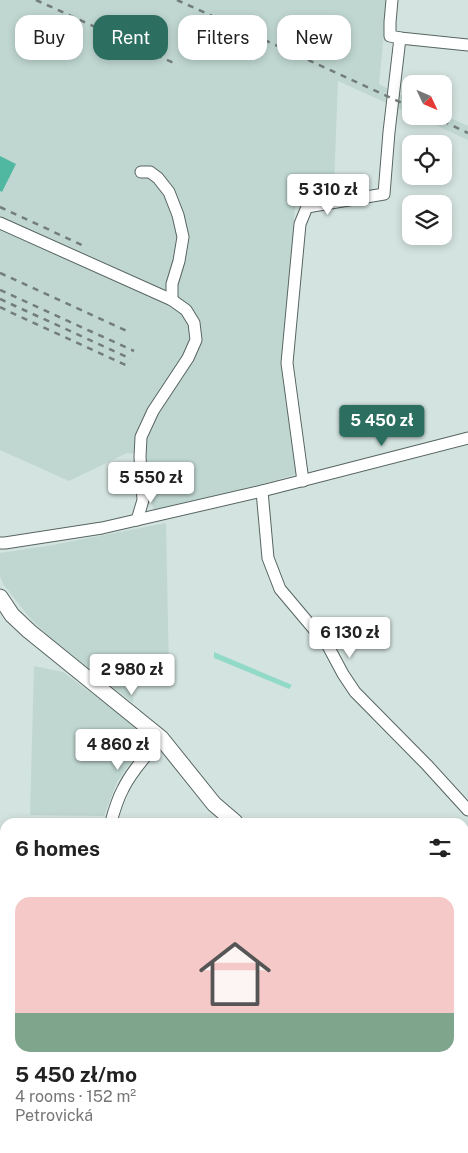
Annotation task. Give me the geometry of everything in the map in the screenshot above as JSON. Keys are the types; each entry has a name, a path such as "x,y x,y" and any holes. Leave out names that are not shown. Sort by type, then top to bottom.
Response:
{"main road":[{"path":"0,598 12,615 29,631 161,738 214,804 230,818"}],"street":[{"path":"392,0 390,36 468,45"},
{"path":"303,481 287,363 300,224 307,207 384,194 400,38"},
{"path":"141,172 150,172 158,178 169,192 178,215 182,237 179,261 172,284 172,300"},
{"path":"0,223 172,300 186,310 194,323 196,340 188,358 153,411 141,437 140,457 143,500 137,520"},
{"path":"0,543 4,544 102,528 303,481 468,438"},
{"path":"262,491 268,558 280,589 328,646 355,692 427,765 468,810"},
{"path":"112,818 123,788 134,771 161,738"}],"shaded area":[{"path":"0,0 387,0 379,84 402,96 402,110 338,81 334,185 295,206 283,363 296,474 214,499 156,514 150,499 146,454 127,453 69,481 0,450"},
{"path":"452,119 468,126 468,140 436,125 452,125"},
{"path":"0,156 16,164 2,192 0,191"},
{"path":"166,523 169,675 134,674 133,703 47,635 30,618 3,584 0,576 0,553 53,545"},
{"path":"214,652 292,685 289,689 214,658"},
{"path":"34,666 63,672 139,729 141,747 117,782 104,816 30,815"}],"railway":[{"path":"36,0 176,64"},
{"path":"177,0 402,103"},
{"path":"451,125 468,133"},
{"path":"0,207 84,246"},
{"path":"0,273 127,331"},
{"path":"0,290 134,351"},
{"path":"0,299 131,359"},
{"path":"0,307 128,366"}]}
